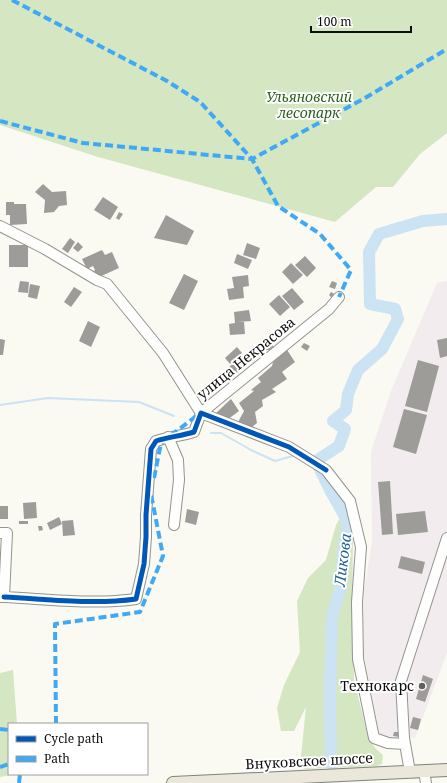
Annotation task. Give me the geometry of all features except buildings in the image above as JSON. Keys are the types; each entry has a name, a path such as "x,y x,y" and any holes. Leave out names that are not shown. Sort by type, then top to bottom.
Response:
{"main road":[{"name":"Внуковское шоссе","path":"173,783 410,772 425,777 447,770"}],"street":[{"name":"улица Некрасова","path":"0,226 45,249 96,280 107,284 163,352 201,413 328,309 339,297"},
{"path":"4,533 2,597 110,602 136,600 144,564 146,515 152,449 156,441 194,432 201,413 289,447 326,470 350,501 361,548 357,602 358,659 374,738 388,743 405,744"},
{"path":"168,437 178,460 179,480 174,525"},
{"path":"410,772 405,744 401,681 447,538"}],"shaded area":[{"path":"447,281 447,653 415,738 382,737 380,736 363,651 364,590 372,542 371,452 391,391 437,283"}],"green space":[{"name":"Ульяновский лесопарк","path":"0,0 447,0 447,133 420,154 393,187 376,187 335,222 98,157 0,125"},
{"path":"347,506 353,540 352,610 354,680 368,737 376,749 383,755 382,764 377,766 305,769 300,766 306,707 294,731 281,731 277,708 284,685 300,652 297,601 308,578 326,560 336,525"},
{"path":"13,670 17,723 8,723 8,775 10,775 0,777 0,673"}],"waterway":[{"name":"Ликова","path":"331,764 330,692 332,616 340,590 343,551 348,522 316,461 339,446 345,429 333,421 346,410 348,394 358,370 382,349 398,319 395,309 370,304 369,252 379,234 423,221 447,219"},
{"path":"0,405 48,398 139,402 174,416"},
{"path":"211,433 221,433 251,450 275,461 296,455"}],"marked path":[{"path":"12,0 167,81 202,104 252,159 278,206 320,234 351,270 339,297"},
{"path":"0,121 83,143 252,159 365,98 447,49"},
{"path":"154,478 161,443 199,414"},
{"path":"56,723 55,624 140,612 163,556 151,494"},
{"path":"0,729 8,730"},
{"path":"0,767 8,764"},
{"path":"19,783 20,775"}],"cycle path":[{"path":"4,597 87,602 136,599 144,564 151,449 156,441 194,432 201,413 289,447 326,470"}],"place":[{"name":"Технокарс","path":"422,686"}]}
